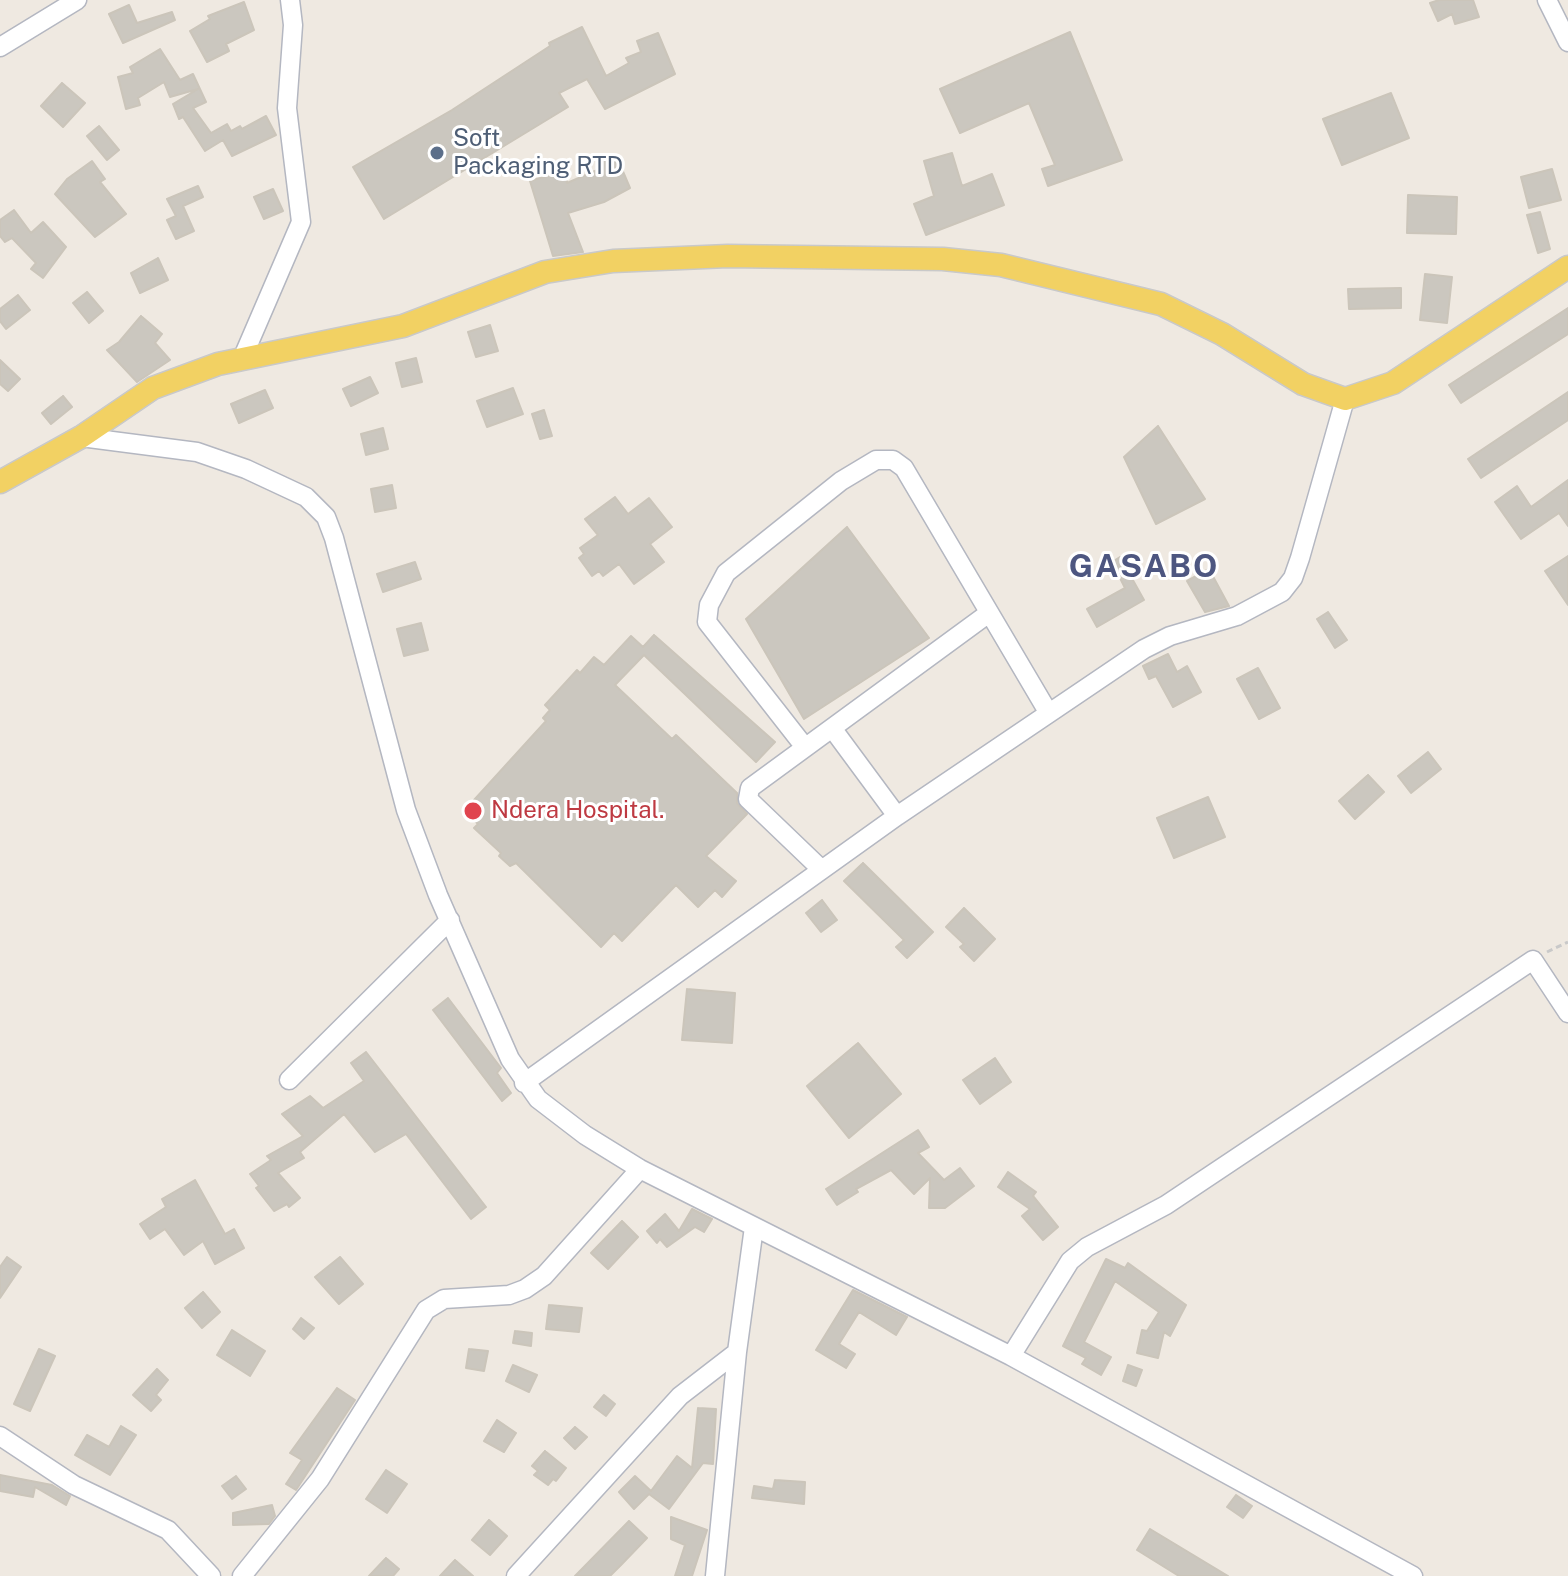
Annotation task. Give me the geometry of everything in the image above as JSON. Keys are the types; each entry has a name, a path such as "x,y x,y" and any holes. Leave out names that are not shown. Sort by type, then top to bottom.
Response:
{"main road":[{"path":"0,482 81,437 153,388 242,359 403,326 502,285 545,272 590,264 728,256 943,259 1001,265 1161,304 1212,328 1303,384 1345,399 1393,383 1568,267"}],"street":[{"path":"0,47 77,0"},
{"path":"242,359 301,222 287,108 293,25 290,0"},
{"path":"1547,0 1568,42"},
{"path":"524,1083 821,869 1144,649 1170,636 1237,616 1282,592 1293,578 1300,558 1345,399"},
{"path":"81,437 197,452 246,469 306,497 326,517 406,810 510,1059 538,1099 585,1135 640,1169 1011,1356 1413,1576"},
{"path":"804,746 707,622 709,605 726,573 841,481 876,460 893,460 904,468 1048,712"},
{"path":"821,869 748,799 747,793 804,746 989,613"},
{"path":"832,728 897,816"},
{"path":"289,1080 450,920"},
{"path":"1011,1356 1070,1261 1087,1247 1166,1205 1533,960 1568,1013"},
{"path":"242,1576 320,1479 426,1310 444,1299 509,1295 525,1289 544,1276 640,1169"},
{"path":"715,1576 737,1352 754,1227"},
{"path":"516,1576 680,1396 737,1352"},
{"path":"0,1436 74,1485 168,1530 211,1576"}],"path":[{"path":"1533,960 1568,942"}],"building":[{"path":"1473,0 1479,17 1455,24 1452,14 1438,21 1430,3"},
{"path":"244,2 254,30 226,44 229,51 207,62 190,31 210,19 208,16"},
{"path":"129,5 137,23 172,12 175,20 123,43 109,14"},
{"path":"582,27 606,76 629,63 626,58 641,52 637,41 658,33 675,74 605,109 587,79 559,93 568,107 384,219 353,167 452,110 550,46 549,43"},
{"path":"1070,32 1122,160 1048,186 1042,169 1055,165 1029,103 960,133 940,89"},
{"path":"160,49 180,80 193,74 206,102 193,108 211,133 227,124 231,131 240,126 242,129 266,116 276,135 232,156 223,140 205,151 183,117 179,119 173,104 198,89 170,97 164,82 138,98 140,105 126,109 118,77 133,73 130,67"},
{"path":"62,83 85,103 63,127 41,106"},
{"path":"1391,93 1409,138 1342,165 1323,119"},
{"path":"99,126 119,150 107,160 87,136"},
{"path":"952,153 962,186 992,174 1004,205 926,235 914,204 934,196 924,161"},
{"path":"616,155 630,188 604,202 568,213 583,252 553,256 530,181 564,171 567,183 602,168 600,162"},
{"path":"92,161 105,179 100,182 126,214 95,237 55,194 67,179"},
{"path":"1552,169 1561,200 1529,208 1521,177"},
{"path":"198,186 203,197 183,206 194,231 176,239 167,220 176,216 167,199"},
{"path":"273,189 283,211 264,219 254,197"},
{"path":"1408,195 1457,197 1456,234 1407,233"},
{"path":"14,210 31,233 43,222 66,247 43,278 31,269 36,263 12,238 5,242 0,236 0,220"},
{"path":"1540,212 1550,249 1538,253 1527,215"},
{"path":"158,258 168,280 140,293 131,273"},
{"path":"1425,274 1452,277 1447,323 1420,320"},
{"path":"1401,288 1401,308 1349,309 1348,289"},
{"path":"87,292 103,311 89,323 73,303"},
{"path":"18,295 30,310 6,329 0,321 0,309"},
{"path":"1568,308 1568,334 1461,403 1449,385"},
{"path":"141,316 162,334 155,343 170,360 137,382 107,350 119,342"},
{"path":"490,325 498,351 476,357 468,332"},
{"path":"416,358 422,382 402,387 396,363"},
{"path":"0,360 20,379 8,391 0,384"},
{"path":"370,377 378,393 351,406 343,389"},
{"path":"513,388 523,414 487,427 477,401"},
{"path":"265,390 273,408 239,423 231,404"},
{"path":"1568,392 1568,420 1481,478 1468,459"},
{"path":"63,396 72,407 51,424 42,413"},
{"path":"544,410 552,436 540,439 532,414"},
{"path":"1158,426 1205,499 1156,524 1124,457"},
{"path":"383,428 388,449 366,455 361,434"},
{"path":"1568,480 1568,526 1559,513 1521,539 1495,502 1517,486 1531,507"},
{"path":"392,485 396,508 375,512 371,489"},
{"path":"615,497 628,514 649,498 672,527 650,544 664,562 634,584 619,564 603,576 599,571 592,576 579,558 584,554 580,548 598,535 585,519"},
{"path":"847,527 929,638 804,719 746,619"},
{"path":"1568,556 1568,605 1545,571"},
{"path":"1120,557 1144,600 1097,627 1087,609 1125,588 1112,562"},
{"path":"415,562 421,579 383,592 377,574"},
{"path":"1209,569 1229,606 1205,612 1187,581"},
{"path":"1328,612 1347,640 1335,648 1317,619"},
{"path":"421,623 428,650 404,656 397,629"},
{"path":"654,635 775,742 756,762 644,655 615,685 672,739 676,735 737,793 737,803 747,814 706,856 736,881 722,897 715,890 698,907 676,885 622,941 614,933 601,947 516,863 510,866 499,856 501,853 474,828 478,824 464,811 546,721 543,718 550,710 545,705 577,670 580,673 594,657 604,665 631,636 643,647"},
{"path":"1168,654 1177,672 1187,666 1201,692 1173,707 1156,676 1149,679 1143,666"},
{"path":"1258,668 1280,708 1259,719 1237,679"},
{"path":"1428,752 1441,769 1411,793 1398,776"},
{"path":"1368,775 1384,792 1355,819 1339,801"},
{"path":"1208,797 1225,837 1174,858 1157,818"},
{"path":"863,863 933,932 907,958 896,947 904,940 844,881"},
{"path":"822,900 837,920 821,932 806,913"},
{"path":"964,908 995,939 974,961 960,947 964,944 946,927"},
{"path":"687,989 735,993 732,1043 682,1040"},
{"path":"448,998 501,1068 497,1073 511,1093 502,1101 433,1010"},
{"path":"858,1043 901,1094 849,1138 807,1086"},
{"path":"366,1052 486,1207 471,1219 406,1134 375,1152 344,1114 300,1152 304,1158 278,1173 300,1198 289,1207 287,1204 274,1211 256,1188 259,1186 250,1174 271,1160 267,1156 303,1136 282,1114 310,1096 323,1108 364,1081 351,1063"},
{"path":"995,1058 1011,1082 980,1104 963,1080"},
{"path":"918,1130 929,1147 918,1153 944,1180 960,1168 974,1186 945,1208 929,1208 930,1178 914,1194 891,1170 856,1189 858,1192 837,1205 826,1189"},
{"path":"1008,1172 1036,1192 1033,1196 1058,1227 1043,1240 1022,1216 1030,1209 998,1187"},
{"path":"195,1180 225,1234 234,1229 244,1248 215,1264 203,1241 184,1255 165,1229 150,1239 140,1224 166,1207 162,1199"},
{"path":"692,1209 712,1219 704,1232 695,1227 667,1247 660,1239 657,1243 647,1231 665,1214 679,1231"},
{"path":"622,1221 638,1237 608,1269 591,1253"},
{"path":"7,1257 21,1267 0,1298 0,1267"},
{"path":"340,1257 363,1284 339,1304 315,1277"},
{"path":"1106,1259 1125,1268 1128,1263 1186,1305 1170,1336 1164,1332 1158,1358 1137,1353 1142,1330 1147,1331 1159,1312 1115,1281 1084,1342 1111,1357 1101,1375 1082,1364 1086,1358 1063,1346"},
{"path":"853,1290 907,1317 896,1335 859,1312 839,1344 855,1354 846,1368 816,1350"},
{"path":"203,1292 220,1312 202,1328 185,1308"},
{"path":"549,1305 582,1308 579,1332 546,1329"},
{"path":"301,1318 314,1328 304,1339 293,1329"},
{"path":"232,1330 265,1351 250,1376 217,1355"},
{"path":"515,1331 532,1333 531,1346 513,1343"},
{"path":"39,1349 55,1356 30,1411 14,1404"},
{"path":"469,1349 488,1351 484,1371 466,1368"},
{"path":"513,1365 537,1375 529,1392 506,1381"},
{"path":"1128,1365 1142,1370 1136,1386 1123,1381"},
{"path":"157,1369 168,1380 156,1395 161,1400 151,1411 133,1395"},
{"path":"337,1388 355,1400 296,1490 286,1484 302,1460 290,1453"},
{"path":"604,1395 615,1404 606,1416 594,1407"},
{"path":"698,1408 716,1409 713,1464 703,1463 669,1509 649,1494 634,1509 619,1492 635,1476 651,1491 677,1456 692,1468"},
{"path":"497,1420 516,1433 504,1452 484,1441"},
{"path":"121,1426 136,1435 110,1475 75,1455 87,1435 109,1447"},
{"path":"575,1427 587,1437 575,1449 564,1438"},
{"path":"545,1451 566,1468 556,1481 553,1479 548,1485 534,1475 538,1471 532,1466"},
{"path":"386,1470 407,1484 387,1513 366,1499"},
{"path":"0,1475 52,1485 70,1496 66,1505 35,1487 33,1497 0,1491"},
{"path":"236,1476 246,1489 232,1499 222,1486"},
{"path":"775,1480 805,1482 804,1504 752,1498 754,1486 773,1489"},
{"path":"1236,1495 1252,1506 1243,1518 1227,1507"},
{"path":"272,1505 275,1516 269,1524 233,1525 233,1513"},
{"path":"671,1517 707,1530 692,1576 675,1576 685,1545 671,1539"},
{"path":"489,1520 507,1536 490,1555 472,1540"},
{"path":"629,1521 647,1538 621,1565 610,1576 575,1576"},
{"path":"1150,1529 1228,1576 1179,1576 1137,1550"},
{"path":"386,1558 399,1569 393,1576 369,1576"},
{"path":"455,1560 473,1576 440,1576"}],"place":[{"name":"Soft Packaging RTD","path":"437,153"},
{"name":"Ndera Hospital.","path":"473,811"}],"district":[{"name":"GASABO","path":"1144,567"}]}
